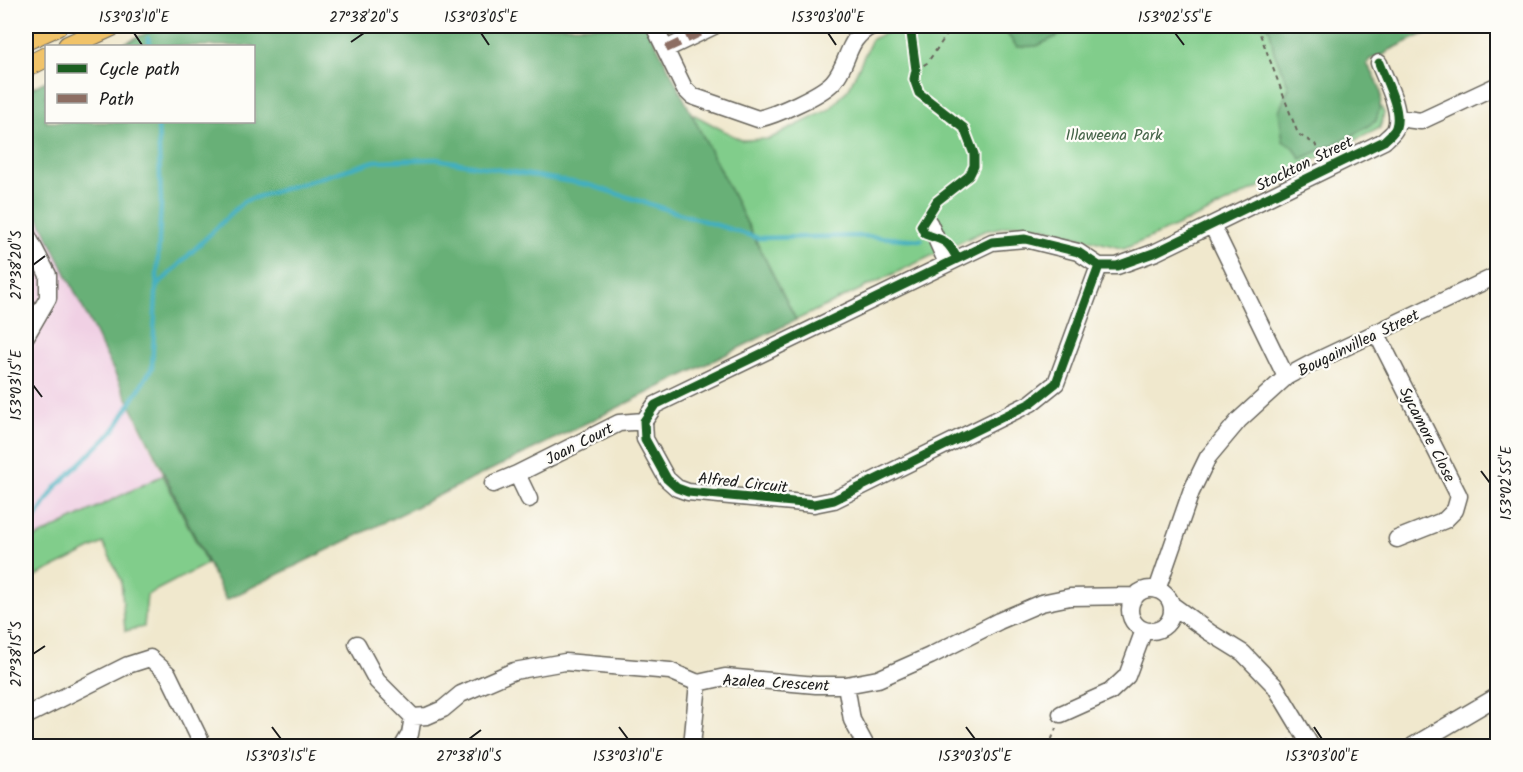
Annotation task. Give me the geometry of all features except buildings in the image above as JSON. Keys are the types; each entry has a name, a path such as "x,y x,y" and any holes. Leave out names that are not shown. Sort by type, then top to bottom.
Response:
{"main road":[{"path":"26,40 53,26"},
{"path":"70,45 112,26"},
{"path":"26,67 45,58"}],"street":[{"path":"53,26 62,45"},
{"path":"654,26 684,88 692,96 758,119 770,116 824,90 834,81 853,41 863,30 872,26"},
{"path":"666,49 714,26"},
{"path":"1379,63 1398,118 1421,121 1497,85"},
{"name":"Stockton Street","path":"1212,225 1384,141 1396,129 1398,118"},
{"path":"929,223 946,263"},
{"path":"644,421 655,405 992,242 1024,239 1078,252 1099,266 1117,266 1156,252 1212,225 1286,377"},
{"path":"26,233 48,275 48,298 26,336"},
{"name":"Alfred Circuit","path":"644,421 645,439 667,479 676,488 688,492 814,504 834,500 1031,403 1056,383 1099,266"},
{"name":"Bougainvillea Street","path":"1157,590 1191,492 1208,457 1239,420 1286,377 1497,275"},
{"name":"Sycamore Close","path":"1376,333 1459,496 1455,510 1445,520 1397,539"},
{"name":"Joan Court","path":"493,484 619,423 644,421"},
{"path":"517,474 529,499"},
{"path":"1132,618 1130,606 1136,596 1145,590 1157,590 1166,595 1172,605 1209,632 1244,653 1275,687 1311,747"},
{"name":"Azalea Crescent","path":"413,717 427,716 443,709 461,694 514,671 565,662 670,671 698,683 725,677 816,685 846,685 878,679 1041,603 1070,597 1136,596"},
{"path":"1097,597 1132,618 1144,630 1155,631 1165,626 1171,616 1172,605"},
{"path":"1165,626 1209,632"},
{"path":"1061,714 1110,692 1127,676 1144,630"},
{"path":"357,644 377,681 413,717 410,734 403,747"},
{"path":"26,716 128,665 150,658 168,674 203,747"},
{"path":"692,747 698,683"},
{"path":"846,685 852,720 866,747"},
{"path":"1413,747 1497,696"}],"path":[{"path":"915,75 927,63 953,26"},
{"path":"1257,26 1298,134 1315,144 1322,158"},
{"path":"913,60 915,75"},
{"path":"1046,747 1050,744 1061,714"}],"shaded area":[{"path":"26,192 163,475 26,542"}],"green space":[{"path":"161,26 647,26 796,320 226,600 26,192 26,91 45,82 45,123 255,123 255,45 120,45"},
{"name":"Illaweena Park","path":"901,26 1281,26 1363,70 1384,113 1380,128 1206,213 1124,249 1045,228 1017,224 984,231 796,320 691,113 741,140 769,139 830,109 849,88 872,39"},
{"path":"1001,26 1078,26 1037,46 1017,47"},
{"path":"1267,26 1441,26 1390,50 1381,57 1370,59 1367,64 1381,91 1381,104 1376,121 1355,134 1301,159 1294,148 1283,141 1279,111 1289,87 1274,52"},
{"path":"163,475 207,564 147,595 144,627 125,631 121,580 103,543 26,581 26,542"}],"waterway":[{"path":"148,38 151,45"},
{"path":"26,533 55,488 114,430 152,368 161,203 158,123"},
{"path":"156,287 244,201 375,161 436,159 589,185 758,238 862,236 921,240"}],"marked path":[{"path":"666,49 714,26"}],"cycle path":[{"path":"910,26 916,70 914,79 919,93 964,128 974,154 974,166 969,176 937,201 921,226 925,234 947,244 957,258"},
{"path":"1099,266 1056,383 1031,403 834,500 814,504 688,492 677,488 667,479 645,439 644,421 655,405 992,242 1025,239 1078,252 1099,266 1117,266 1156,252 1384,141 1396,127 1397,112 1379,63"}]}
